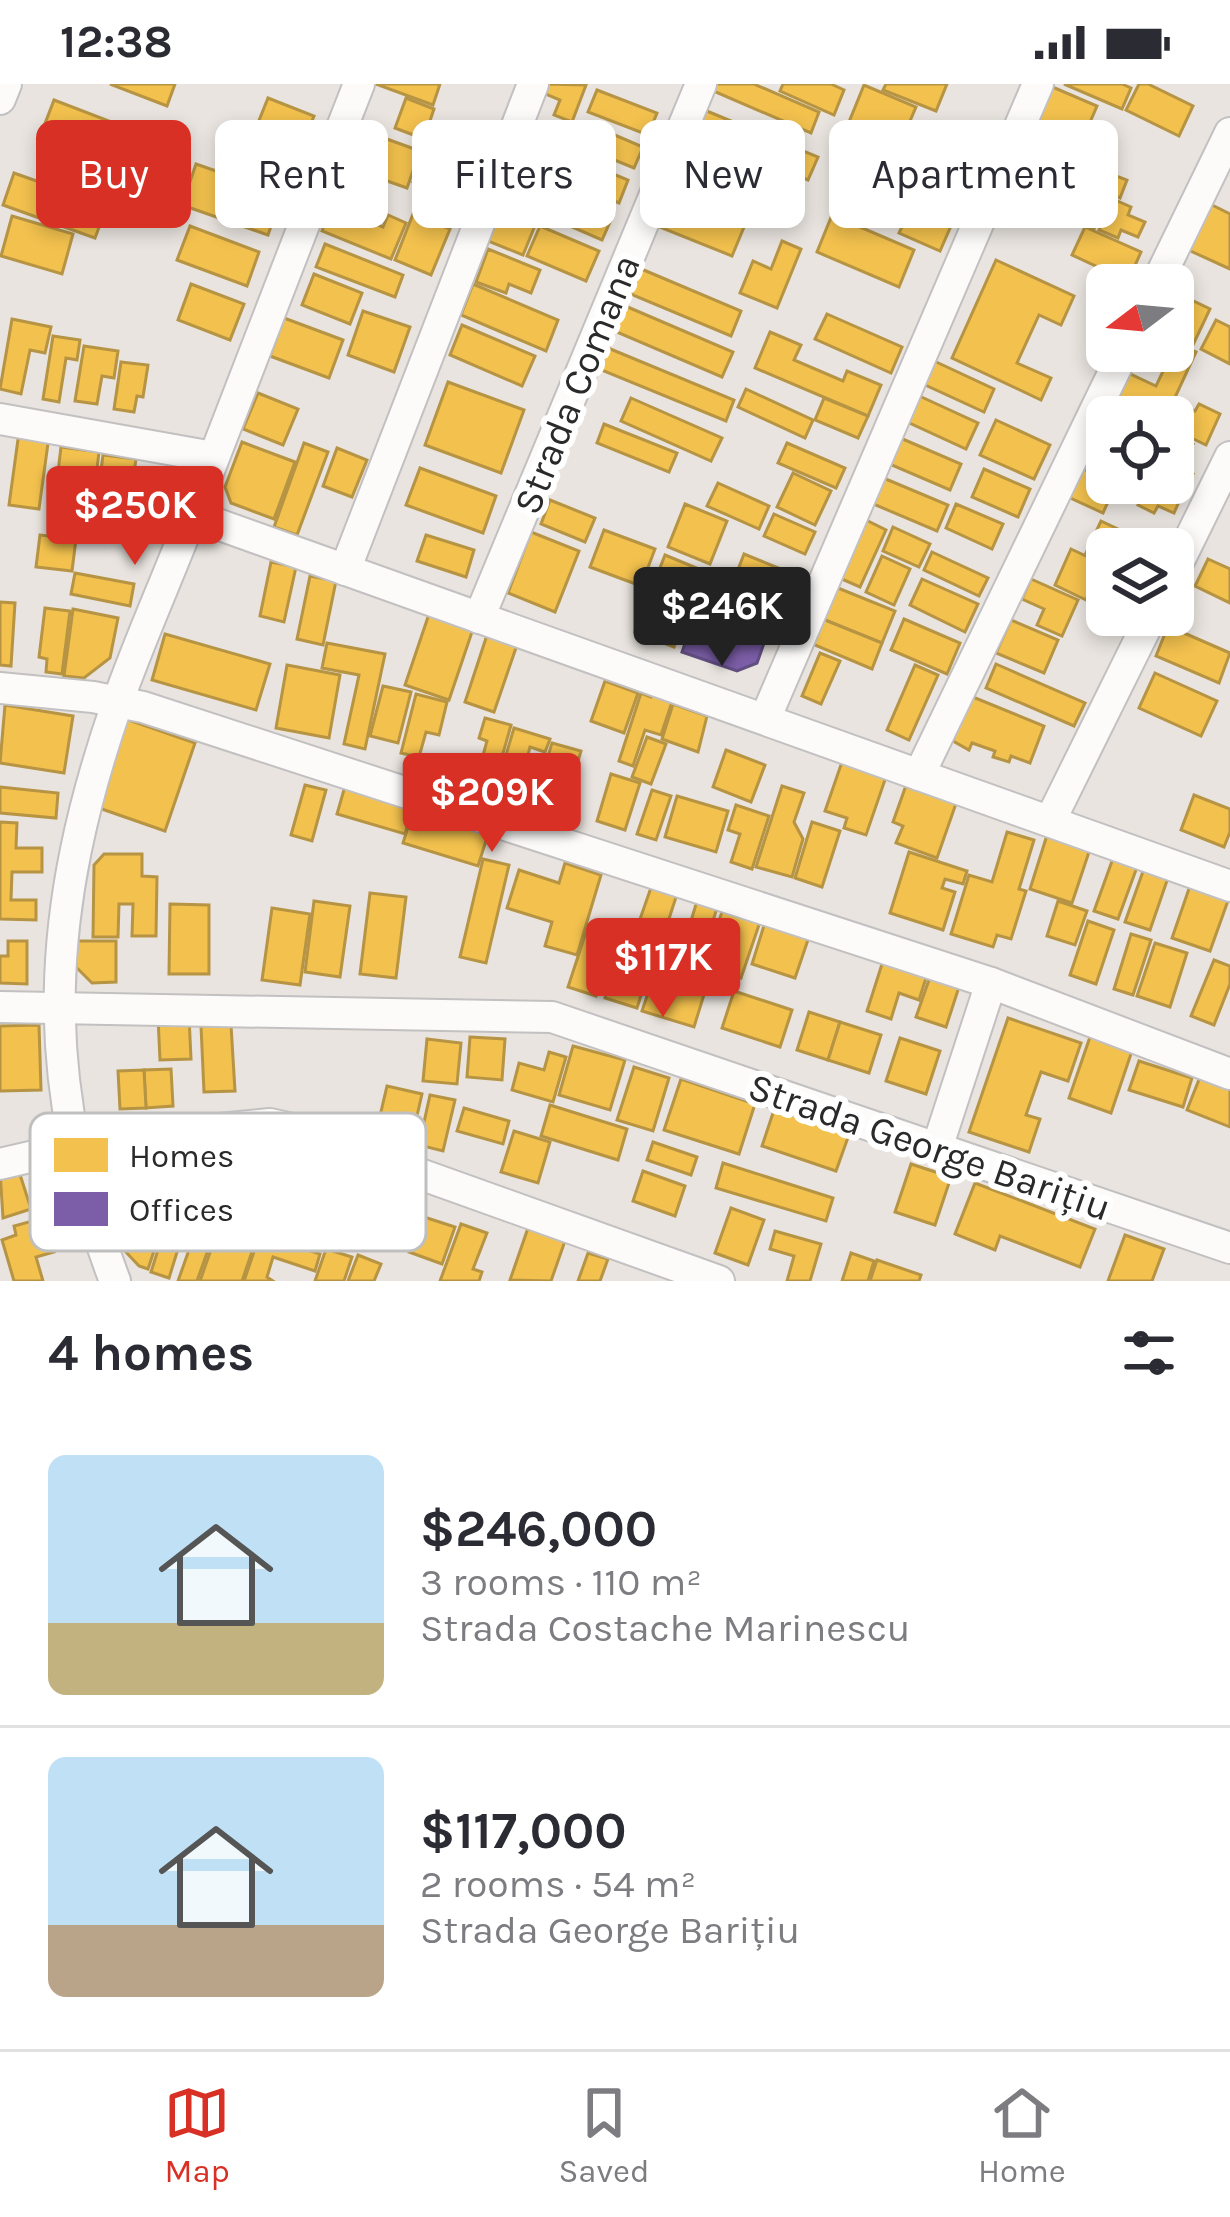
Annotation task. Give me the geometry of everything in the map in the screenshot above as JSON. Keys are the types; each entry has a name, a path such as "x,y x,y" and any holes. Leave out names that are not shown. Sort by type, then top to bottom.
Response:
{"street":[{"path":"0,99 6,84"},
{"path":"67,1113 59,1008 64,906 86,802 118,701 359,84"},
{"path":"345,570 533,84"},
{"name":"Strada Comana","path":"479,618 700,84"},
{"path":"765,719 1039,84"},
{"path":"1166,264 1230,133"},
{"path":"919,775 1114,372"},
{"path":"0,419 213,457"},
{"path":"1194,530 1230,457"},
{"path":"192,515 1230,886"},
{"path":"1051,821 1142,636"},
{"path":"0,688 118,701 992,983 1230,1074"},
{"path":"937,1148 992,983"},
{"name":"Strada George Barițiu","path":"0,1007 552,1017 1230,1248"},
{"path":"0,1164 30,1156"},
{"path":"426,1176 719,1281"},
{"path":"105,1251 115,1281"}],"building: Homes":[{"path":"110,84 175,84 167,106"},
{"path":"376,84 440,84 433,105"},
{"path":"546,84 586,85 573,120 554,115 560,100 543,93"},
{"path":"714,84 754,84 819,112 811,133 805,130 805,120 781,120 711,90"},
{"path":"783,84 831,84 844,90 834,115 780,91"},
{"path":"886,84 947,84 936,111 883,90"},
{"path":"1064,84 1122,84 1131,88 1122,109"},
{"path":"1139,84 1193,106 1179,136 1126,110"},
{"path":"864,85 916,107 910,120 850,120"},
{"path":"1048,85 1097,106 1091,120 1032,120"},
{"path":"597,90 657,113 654,120 640,120 640,132 588,112"},
{"path":"268,98 314,116 312,120 259,120"},
{"path":"406,98 434,109 430,120 412,120 412,134 395,128"},
{"path":"54,100 106,120 46,120"},
{"path":"702,109 729,120 697,120"},
{"path":"616,136 640,146 634,168 616,161"},
{"path":"388,139 412,148 407,188 388,181"},
{"path":"805,152 818,157 805,179"},
{"path":"196,164 215,171 215,217 191,208"},
{"path":"14,173 36,181 36,217 3,205"},
{"path":"616,175 628,180 616,202"},
{"path":"1118,177 1127,180 1118,197"},
{"path":"1118,201 1131,207 1128,215 1145,222 1138,237 1121,230 1118,238 1099,230 1118,228"},
{"path":"1206,202 1230,214 1230,269 1184,248"},
{"path":"388,215 406,223 391,259 322,231 388,228"},
{"path":"12,216 36,223 36,228 73,234 62,274 1,256"},
{"path":"412,217 412,228 450,229 431,275 395,260"},
{"path":"829,222 829,228 862,228 914,250 899,287 817,252"},
{"path":"191,226 259,252 247,286 177,260"},
{"path":"67,228 99,228 95,238"},
{"path":"493,228 534,228 523,255 488,241"},
{"path":"539,228 599,251 586,281 527,256"},
{"path":"574,228 607,228 602,240"},
{"path":"662,228 744,228 732,256"},
{"path":"901,228 950,228 940,251 899,233"},
{"path":"1085,228 1141,252 1136,264 1091,264 1072,255"},
{"path":"782,241 801,249 777,308 740,293 753,261 771,269"},
{"path":"325,244 403,275 395,297 316,267"},
{"path":"488,249 540,270 531,293 509,284 506,293 476,282"},
{"path":"996,260 1074,296 1061,325 1039,315 1017,363 1051,378 1041,400 952,358"},
{"path":"639,268 741,311 731,336 628,293"},
{"path":"314,274 362,293 350,324 302,305"},
{"path":"191,284 244,304 230,340 178,320"},
{"path":"473,284 558,320 546,351 461,315"},
{"path":"1194,301 1210,309 1194,343"},
{"path":"623,305 733,352 722,377 612,330"},
{"path":"363,311 410,327 394,372 348,355"},
{"path":"827,314 902,347 891,373 815,339"},
{"path":"284,318 343,340 329,378 270,356"},
{"path":"12,319 51,327 45,353 30,350 21,394 0,389"},
{"path":"1216,320 1230,327 1230,364 1201,349"},
{"path":"462,325 535,356 522,386 450,355"},
{"path":"770,332 801,345 794,360 843,381 847,371 881,385 868,416 755,368"},
{"path":"53,336 80,340 77,360 66,358 59,402 43,399"},
{"path":"84,346 118,351 114,378 102,376 97,404 75,401"},
{"path":"608,348 734,400 726,421 599,369"},
{"path":"932,360 994,389 984,412 921,383"},
{"path":"121,362 148,365 143,397 137,396 134,412 114,409"},
{"path":"1126,372 1156,386 1163,372 1187,372 1176,396 1115,396"},
{"path":"448,382 524,410 501,473 425,445"},
{"path":"746,389 813,420 805,438 738,407"},
{"path":"258,393 298,409 283,445 243,429"},
{"path":"915,394 978,423 966,449 903,420"},
{"path":"631,398 722,438 711,461 621,421"},
{"path":"824,398 868,416 858,438 815,420"},
{"path":"1199,404 1220,414 1206,445 1194,439 1194,411"},
{"path":"996,420 1050,445 1034,479 980,455"},
{"path":"604,424 677,453 669,472 597,443"},
{"path":"19,432 49,436 39,509 9,505"},
{"path":"898,437 961,464 950,490 887,463"},
{"path":"242,442 295,462 274,519 231,503 225,487"},
{"path":"304,443 328,452 297,535 274,527"},
{"path":"787,443 845,468 836,488 778,463"},
{"path":"61,447 99,452 90,527 52,522"},
{"path":"337,448 367,460 352,497 323,486"},
{"path":"103,455 136,459 133,480 152,483 149,508 97,501"},
{"path":"1079,467 1086,470 1086,504 1107,504 1103,513 1066,496"},
{"path":"420,468 496,496 483,533 406,505"},
{"path":"984,469 1030,489 1018,517 972,497"},
{"path":"793,473 831,491 815,525 777,507"},
{"path":"881,477 948,505 937,531 871,503"},
{"path":"718,483 769,506 759,529 707,506"},
{"path":"550,500 595,518 585,542 541,524"},
{"path":"685,504 727,521 710,564 668,547"},
{"path":"956,504 1003,524 992,549 946,528"},
{"path":"1178,504 1174,513 1158,506 1154,513 1138,505"},
{"path":"774,514 815,532 805,554 764,536"},
{"path":"864,519 886,530 860,587 837,577"},
{"path":"893,527 930,544 919,567 883,551"},
{"path":"604,530 655,549 641,586 590,567"},
{"path":"531,532 579,551 555,612 508,593"},
{"path":"40,535 76,539 72,571 36,567"},
{"path":"426,535 474,550 466,577 417,561"},
{"path":"1071,549 1086,556 1086,600 1055,585"},
{"path":"932,552 988,578 979,596 924,570"},
{"path":"744,554 796,575 786,600 734,580"},
{"path":"665,555 704,571 674,647 635,632"},
{"path":"882,556 910,569 894,605 866,592"},
{"path":"1208,559 1230,569 1230,603 1195,586"},
{"path":"271,562 296,567 284,622 260,616"},
{"path":"75,573 134,584 130,606 71,594"},
{"path":"310,576 336,581 323,645 297,639"},
{"path":"922,579 978,604 965,632 910,605"},
{"path":"1031,579 1078,600 1062,636 1037,625 1044,609 1022,599"},
{"path":"724,585 783,606 774,630 716,608"},
{"path":"833,586 895,611 882,643 820,618"},
{"path":"0,602 15,603 11,666 0,665"},
{"path":"45,608 70,611 62,674 46,672 47,659 39,657"},
{"path":"73,609 118,618 110,658 84,678 64,676"},
{"path":"429,614 473,629 449,700 405,685"},
{"path":"820,618 882,643 872,669 810,643"},
{"path":"904,619 960,643 947,674 891,650"},
{"path":"1011,620 1058,640 1044,673 996,653"},
{"path":"165,634 270,664 256,710 152,680"},
{"path":"487,635 517,645 494,712 465,702"},
{"path":"1164,636 1191,636 1230,653 1219,683 1156,656"},
{"path":"327,643 385,654 365,749 344,744 359,675 322,668"},
{"path":"820,653 840,661 821,704 802,696"},
{"path":"996,664 1085,703 1074,726 986,688"},
{"path":"287,665 340,675 329,738 276,728"},
{"path":"915,665 938,675 909,740 887,730"},
{"path":"1155,673 1217,701 1201,736 1139,708"},
{"path":"605,681 638,693 624,733 591,721"},
{"path":"383,686 411,692 398,743 370,736"},
{"path":"653,692 673,699 661,735 645,730 633,766 619,761 641,693 651,697"},
{"path":"416,694 447,702 439,735 426,732 419,757 401,753"},
{"path":"968,695 1044,726 1030,763 1011,756 1009,762 993,757 995,751 972,743 969,750 953,741"},
{"path":"673,704 707,716 698,752 662,739"},
{"path":"5,705 73,716 64,773 0,763"},
{"path":"485,718 511,725 498,771 480,766 487,741 479,738"},
{"path":"126,719 195,743 165,831 96,807"},
{"path":"514,728 550,739 545,752 530,747 522,778 501,772"},
{"path":"647,737 666,744 651,784 632,777"},
{"path":"552,743 581,751 567,798 558,795 554,808 534,802"},
{"path":"726,750 765,765 751,802 713,787"},
{"path":"843,759 887,774 866,835 844,828 847,818 825,811"},
{"path":"611,774 640,783 625,830 597,821"},
{"path":"909,777 959,795 937,858 896,843 903,826 893,822"},
{"path":"305,785 326,790 312,841 291,835"},
{"path":"345,786 413,805 405,834 337,814"},
{"path":"782,786 804,793 794,822 803,839 792,877 756,867"},
{"path":"0,787 58,793 56,818 0,813"},
{"path":"652,790 671,796 656,840 637,834"},
{"path":"1194,795 1230,809 1224,847 1181,830"},
{"path":"677,796 728,811 716,852 665,837"},
{"path":"415,805 490,828 478,866 403,843"},
{"path":"736,805 769,816 752,869 731,862 740,834 728,830"},
{"path":"0,822 17,823 16,848 42,848 42,872 12,872 11,900 36,900 36,920 0,919"},
{"path":"812,822 840,831 822,887 795,878"},
{"path":"1007,832 1034,840 1019,889 1026,891 1011,939 997,935 993,947 951,934 969,875 992,882"},
{"path":"1048,832 1091,846 1072,903 1030,889"},
{"path":"1116,850 1140,859 1118,919 1094,911"},
{"path":"909,852 967,871 963,884 945,879 942,888 955,892 943,930 890,913"},
{"path":"104,854 142,854 142,876 157,877 156,936 132,936 133,904 119,904 118,937 93,937 94,865"},
{"path":"483,859 509,865 486,963 460,957"},
{"path":"565,863 601,875 577,955 545,946 552,922 507,908 519,870 559,883"},
{"path":"1146,863 1170,872 1150,930 1125,922"},
{"path":"654,879 679,888 665,931 639,922"},
{"path":"1192,880 1230,895 1210,951 1172,938"},
{"path":"370,893 406,897 396,978 360,974"},
{"path":"726,900 763,913 741,978 704,965"},
{"path":"314,901 350,906 340,977 305,972"},
{"path":"697,901 717,908 696,976 663,966 672,937 685,941"},
{"path":"1058,901 1087,911 1075,945 1047,936"},
{"path":"170,904 209,905 209,974 169,974"},
{"path":"272,908 310,914 300,985 262,980"},
{"path":"766,919 810,934 795,978 752,964"},
{"path":"1088,921 1114,930 1096,984 1070,975"},
{"path":"588,926 615,935 596,996 568,987"},
{"path":"1131,934 1151,940 1133,995 1114,989"},
{"path":"623,938 656,948 637,1008 605,998"},
{"path":"8,941 27,941 27,984 0,983 0,956 8,956"},
{"path":"76,941 116,941 116,982 92,983 76,967"},
{"path":"1155,943 1187,953 1170,1007 1137,996"},
{"path":"1214,960 1230,966 1230,984 1214,1025 1191,1016"},
{"path":"883,961 927,975 919,1000 899,993 891,1019 867,1011"},
{"path":"655,972 706,988 694,1027 642,1011"},
{"path":"930,977 959,987 946,1027 916,1017"},
{"path":"734,991 792,1010 780,1047 722,1028"},
{"path":"809,1012 840,1022 828,1060 797,1050"},
{"path":"189,1016 191,1059 160,1060 158,1017"},
{"path":"1008,1018 1081,1043 1068,1081 1041,1072 1026,1115 1040,1119 1029,1152 969,1132"},
{"path":"840,1022 881,1035 869,1073 828,1060"},
{"path":"39,1025 41,1090 0,1091 0,1026"},
{"path":"231,1025 235,1091 204,1092 201,1026"},
{"path":"1091,1034 1133,1048 1111,1113 1069,1098"},
{"path":"470,1037 505,1039 502,1080 467,1077"},
{"path":"900,1038 940,1051 926,1094 886,1081"},
{"path":"427,1039 461,1043 457,1084 423,1081"},
{"path":"573,1046 625,1060 610,1110 559,1095"},
{"path":"549,1052 566,1057 553,1102 512,1090 519,1063 544,1070"},
{"path":"1139,1061 1192,1078 1183,1107 1129,1090"},
{"path":"634,1067 669,1078 653,1131 617,1120"},
{"path":"171,1069 173,1106 146,1108 144,1070"},
{"path":"144,1070 146,1108 120,1109 118,1071"},
{"path":"1202,1072 1230,1083 1230,1127 1187,1110"},
{"path":"681,1079 755,1104 739,1154 664,1130"},
{"path":"387,1086 422,1094 418,1113 381,1113"},
{"path":"430,1095 455,1100 443,1151 426,1147"},
{"path":"776,1104 851,1129 836,1171 762,1146"},
{"path":"550,1105 627,1129 618,1160 541,1136"},
{"path":"464,1108 509,1121 503,1144 457,1131"},
{"path":"514,1131 550,1142 538,1183 501,1172"},
{"path":"653,1142 697,1157 691,1175 647,1160"},
{"path":"723,1163 833,1198 826,1221 716,1188"},
{"path":"911,1164 951,1177 935,1225 895,1212"},
{"path":"17,1165 30,1209 3,1218 0,1171"},
{"path":"643,1171 685,1186 675,1216 633,1201"},
{"path":"975,1183 1095,1229 1080,1267 1000,1236 995,1250 955,1234"},
{"path":"731,1208 764,1220 748,1265 715,1253"},
{"path":"426,1218 455,1227 442,1264 409,1252 426,1251"},
{"path":"30,1222 30,1251 54,1251 36,1257 43,1281 14,1281 2,1240 16,1235 14,1226"},
{"path":"461,1224 487,1233 473,1269 482,1272 479,1281 440,1281"},
{"path":"528,1228 565,1241 551,1281 510,1280"},
{"path":"775,1231 821,1244 810,1281 787,1281 794,1256 770,1249"},
{"path":"1125,1235 1164,1249 1152,1281 1108,1281"},
{"path":"125,1251 154,1251 148,1269"},
{"path":"158,1251 177,1251 169,1278 151,1272"},
{"path":"189,1251 208,1251 197,1281 178,1281"},
{"path":"211,1251 252,1251 242,1281 200,1281"},
{"path":"254,1251 320,1254 315,1271 273,1257 267,1277 273,1281 244,1281"},
{"path":"325,1251 352,1257 344,1281 315,1281"},
{"path":"588,1253 608,1259 600,1281 578,1281"},
{"path":"851,1253 874,1261 868,1281 842,1281"},
{"path":"358,1255 381,1264 374,1281 348,1281"},
{"path":"877,1260 921,1275 919,1281 870,1281"}],"building: Offices":[{"path":"714,613 768,632 757,663 737,671 682,652 690,629 705,635"}]}
